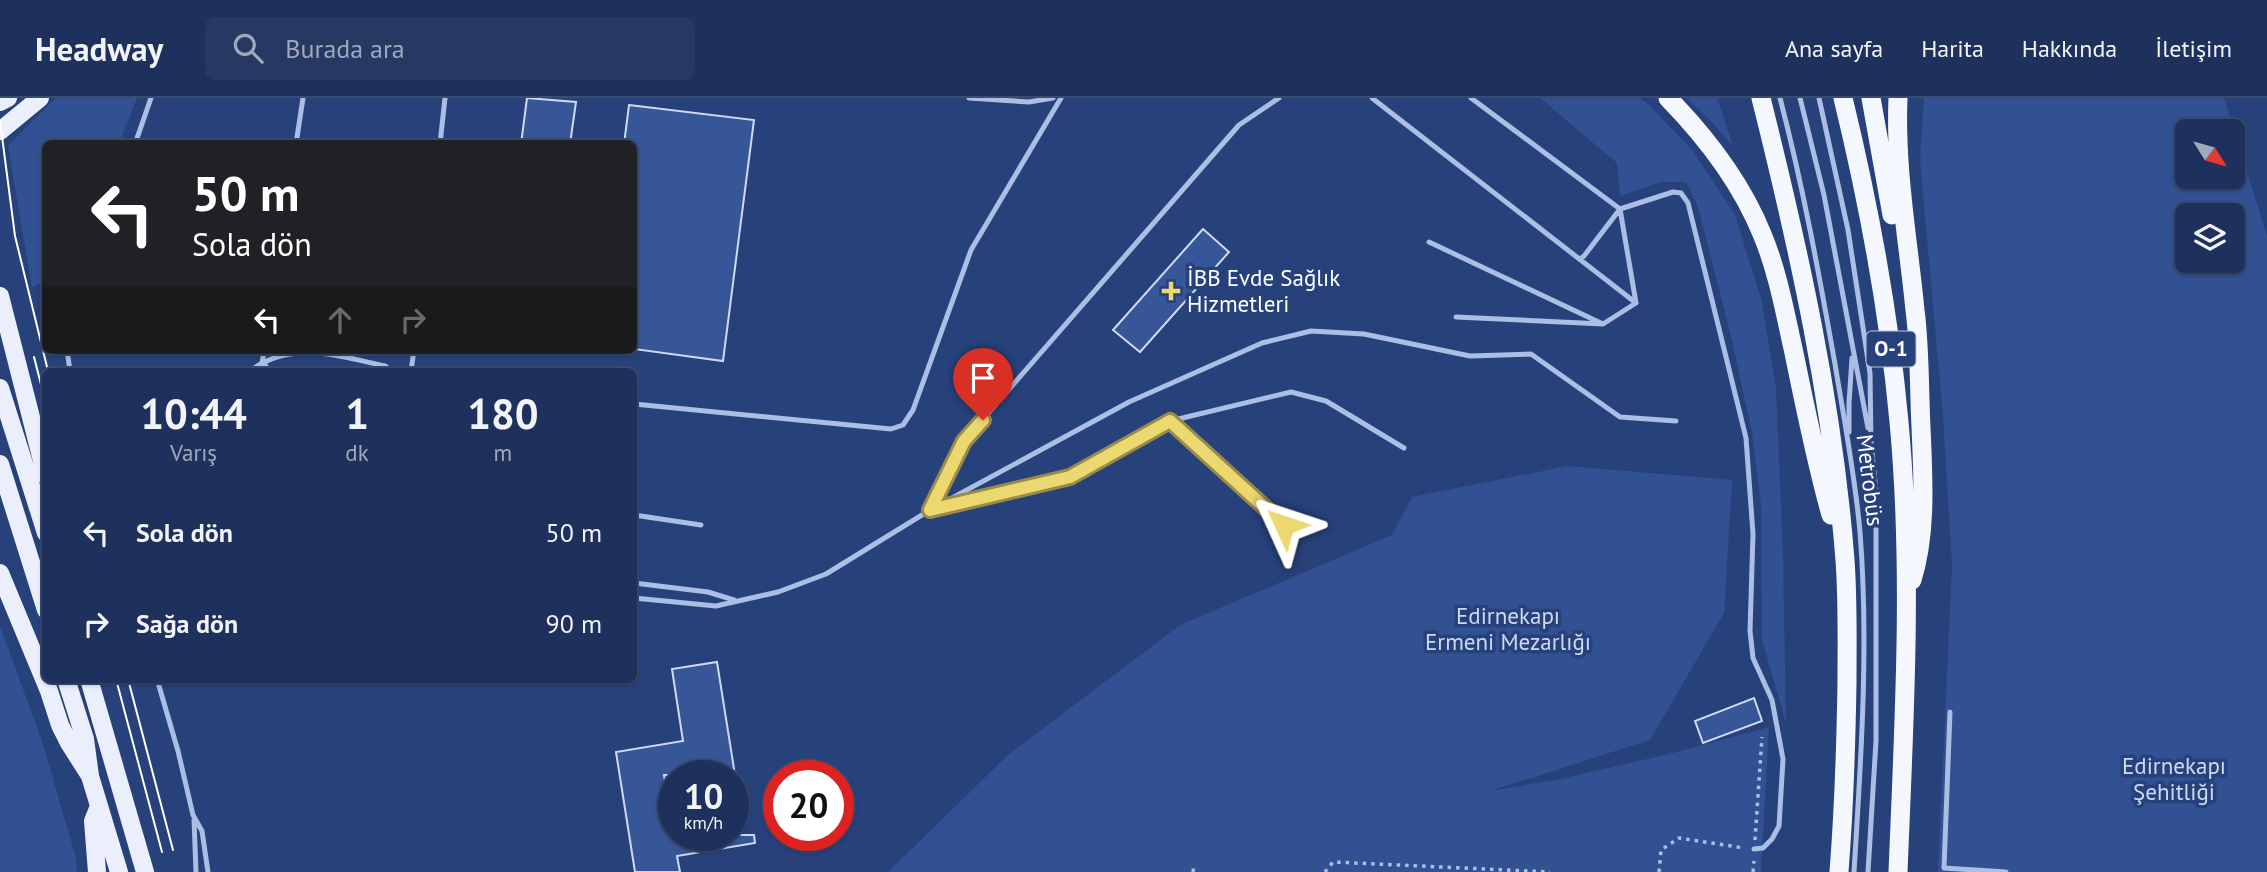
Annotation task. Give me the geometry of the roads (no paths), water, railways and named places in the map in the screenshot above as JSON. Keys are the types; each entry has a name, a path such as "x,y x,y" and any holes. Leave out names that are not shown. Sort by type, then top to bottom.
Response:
{"highway":[{"path":"1668,98 1708,141 1722,161 1745,198 1762,233 1784,306 1822,482 1845,563"},
{"path":"1761,98 1822,375 1832,438 1845,563 1846,785 1839,872"},
{"name":"O-1","path":"1843,98 1872,224 1881,277 1894,376 1904,504 1905,604 1898,872"},
{"path":"1871,98 1890,200 1919,399"},
{"path":"1898,98 1897,150 1916,312 1923,472 1922,521 1917,564 1905,604"}],"main road":[{"path":"0,102 8,98"},
{"path":"0,131 40,98"},
{"path":"0,296 42,460"},
{"path":"0,388 42,520"},
{"path":"0,464 42,597"},
{"path":"0,573 42,678"},
{"path":"44,683 69,743 90,776"},
{"path":"67,683 85,739 90,776 119,872"},
{"path":"90,683 145,872"},
{"path":"97,872 93,821 99,806"}],"lane":[{"path":"136,140 151,98"},
{"path":"297,140 303,98"},
{"path":"440,140 445,98"},
{"path":"969,98 1029,102 1053,98"},
{"path":"637,404 891,429 903,425 913,410 971,250 1061,98"},
{"path":"930,510 964,441 1239,125 1279,98"},
{"path":"1372,98 1636,303"},
{"path":"1471,98 1620,209 1636,303"},
{"name":"Metrobüs","path":"1780,98 1796,160 1820,279 1850,452 1860,532 1864,644 1854,872"},
{"path":"1800,98 1824,195 1871,442"},
{"name":"Metrobüs","path":"1819,98 1848,230 1870,373 1871,442 1876,492 1876,741 1868,872"},
{"path":"1580,259 1620,209 1673,192 1681,193 1688,204 1746,438 1753,534 1750,631 1754,658 1772,700 1783,759 1779,826 1763,848 1754,849"},
{"path":"1429,242 1603,324"},
{"path":"1456,317 1603,324 1636,303"},
{"path":"637,598 716,606 778,592 825,574 930,510 1129,402 1262,343 1311,331 1364,334 1470,356 1531,355 1620,417 1676,421"},
{"path":"1850,452 1849,402 1853,351"},
{"path":"261,368 263,354"},
{"path":"254,368 262,362 285,354"},
{"path":"328,354 388,368"},
{"path":"262,362 267,368"},
{"path":"930,510 1070,477 1170,421 1291,392 1326,401 1404,448"},
{"path":"1170,421 1284,525"},
{"path":"637,515 701,525"},
{"path":"637,583 708,592 737,601"},
{"path":"158,683 193,815 196,871 190,872"},
{"path":"1950,712 1944,867 2006,872"},
{"path":"193,815 202,831 208,872"}],"tram line":[{"path":"0,121 15,236 42,346"},
{"path":"44,354 47,368"},
{"path":"34,357 42,388"},
{"path":"117,683 162,852"},
{"path":"129,683 173,850"}],"place":[{"name":"İBB Evde Sağlık Hizmetleri","path":"1171,291"}],"park label":[{"name":"Edirnekapı Ermeni Mezarlığı","path":"1508,629"},
{"name":"Edirnekapı Şehitliği","path":"2174,779"}]}
